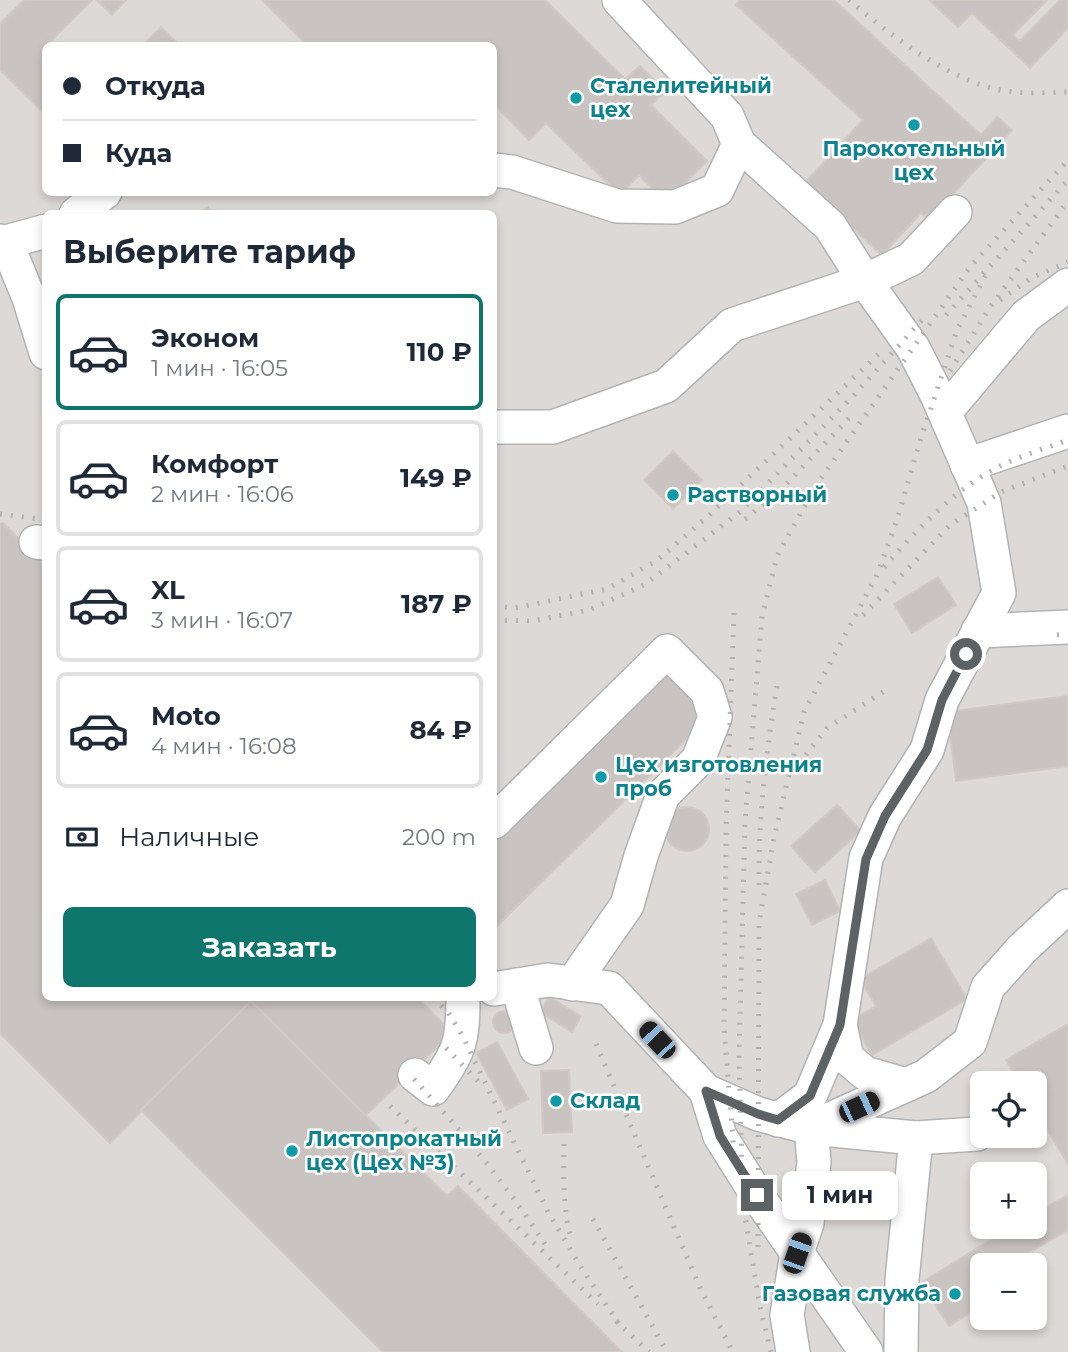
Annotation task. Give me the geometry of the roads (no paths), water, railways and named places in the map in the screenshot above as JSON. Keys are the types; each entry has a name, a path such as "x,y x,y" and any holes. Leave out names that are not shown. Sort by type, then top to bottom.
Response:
{"lane":[{"path":"619,0 727,116 738,144 830,226 914,350 945,412 984,503 999,593 942,700 927,750 885,816 866,859 840,1025 810,1096 778,1120"},
{"path":"497,170 512,172 617,206 675,207 717,190 738,144"},
{"path":"81,210 100,196"},
{"path":"497,428 553,428 666,386 732,325 865,281 911,259 956,212"},
{"path":"42,232 3,242 29,298 42,340"},
{"path":"945,412 1026,316 1068,285"},
{"path":"967,465 1068,431"},
{"path":"978,631 1068,627"},
{"path":"497,819 667,651 707,691 715,717 698,760 663,795 627,905 572,984"},
{"path":"811,1128 926,1076 970,1042 988,987 1022,949 1068,906"},
{"path":"536,1048 505,987 548,980 609,988 706,1091 758,1114 811,1128 916,1138 970,1134"},
{"path":"415,1075 433,1089 447,1057 462,1035 455,1004"},
{"path":"840,1025 847,1058 865,1073 906,1085"},
{"path":"706,1091 720,1136 866,1352"},
{"path":"793,1352 787,1315 797,1253 809,1211 814,1162 811,1128"},
{"path":"901,1352 902,1280 916,1138"}],"railway":[{"path":"849,0 905,44 970,81 1013,92 1068,92"},
{"path":"771,1352 760,1307 743,1204 739,1057 745,821 762,616 777,556 817,484 970,267 1068,160"},
{"path":"946,315 1068,180"},
{"path":"950,371 991,306 1068,201"},
{"path":"1000,300 1031,278 1068,262"},
{"path":"758,1247 759,923 774,838 804,712 877,575 957,330 989,269"},
{"path":"497,620 533,621 589,610 644,585 740,512 853,396 923,319"},
{"path":"497,606 515,608 607,589 656,561 705,519 884,349"},
{"path":"745,519 779,492 850,417"},
{"path":"884,567 924,524 969,485 1002,465 1068,440"},
{"path":"863,615 950,525 1001,492 1068,466"},
{"path":"0,514 42,519"},
{"path":"734,613 726,829 724,1028 734,1152"},
{"path":"1057,635 1068,634"},
{"path":"759,885 764,782 778,679"},
{"path":"792,772 827,728 889,688"},
{"path":"436,1001 448,1012 462,1035 548,1212 621,1327"},
{"path":"596,1044 701,1290 733,1352"},
{"path":"446,1048 478,1081"},
{"path":"414,1079 484,1160 546,1246"},
{"path":"390,1106 598,1304"},
{"path":"564,1144 565,1205 572,1241"},
{"path":"593,1219 667,1352"},
{"path":"616,1321 649,1352"}],"place":[{"name":"Сталелитейный цех","path":"576,98"},
{"name":"Парокотельный цех","path":"914,125"},
{"name":"Растворный","path":"673,495"},
{"name":"Цех изготовления проб","path":"601,777"},
{"name":"Склад","path":"556,1101"},
{"name":"Листопрокатный цех (Цех №3)","path":"292,1151"},
{"name":"Газовая служба","path":"955,1294"}]}
